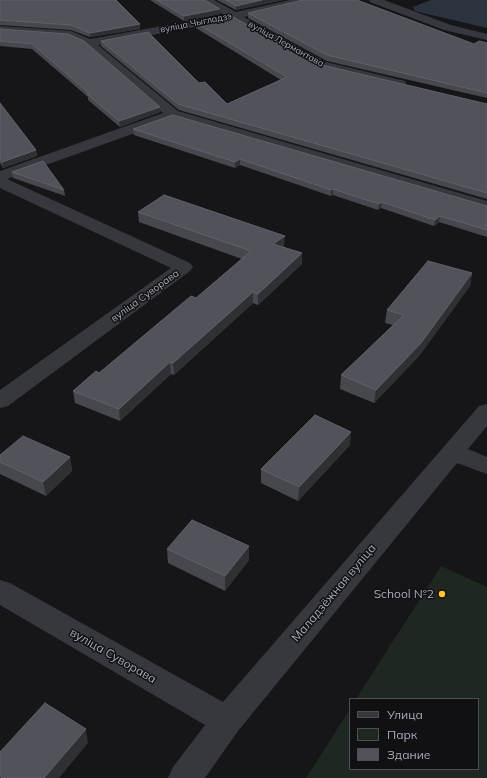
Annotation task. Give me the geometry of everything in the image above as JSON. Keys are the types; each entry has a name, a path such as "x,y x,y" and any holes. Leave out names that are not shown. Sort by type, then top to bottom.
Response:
{"street":[{"name":"вуліца Лермантава","path":"206,0 322,65 412,86"},
{"name":"вуліца Чыгладзэ","path":"89,43 235,16 303,0"},
{"path":"374,0 448,28 487,36"},
{"path":"0,29 71,34 89,43 173,114 487,206"},
{"path":"0,176 173,114"},
{"name":"вуліца Суворава","path":"0,182 184,267 0,401"},
{"name":"Маладзёжная вуліца","path":"184,778 227,721 487,411"},
{"path":"453,452 487,466"},
{"name":"вуліца Суворава","path":"0,591 227,721"}],"green space":[{"path":"441,566 487,587 487,778 306,778 349,711 349,770 479,770 479,698 357,698"}],"shaded area":[{"path":"431,0 487,0 487,28 415,11 413,7"}],"building":[{"path":"0,0 116,0 140,24 90,33 71,25 0,20"},
{"path":"157,0 205,0 220,9 184,16"},
{"path":"226,0 262,0 236,6"},
{"path":"303,0 357,0 474,44 479,41 487,43 487,93 327,55 248,13"},
{"path":"233,17 318,64 487,104 487,193 178,104 101,41 148,32 199,83 205,82 227,104 287,77 196,23"},
{"path":"0,29 68,34 84,41 160,107 119,121 32,44 0,41"},
{"path":"0,103 36,150 2,162 0,159"},
{"path":"173,115 487,206 487,230 440,216 435,220 382,202 379,204 333,189 331,190 240,159 235,162 133,129"},
{"path":"43,161 64,190 12,172"},
{"path":"164,195 285,236 273,244 302,253 258,294 253,292 173,363 170,362 119,409 73,391 96,371 99,373 191,296 196,298 251,251 138,212"},
{"path":"428,261 472,273 421,343 376,390 341,375 404,315 387,310"},
{"path":"315,415 351,432 299,487 261,469"},
{"path":"23,436 70,457 43,482 0,462 0,455"},
{"path":"192,520 249,546 225,576 167,549"},
{"path":"45,703 86,729 44,778 2,778 0,776 0,752"}],"place":[{"name":"School №2","path":"442,594"}]}
